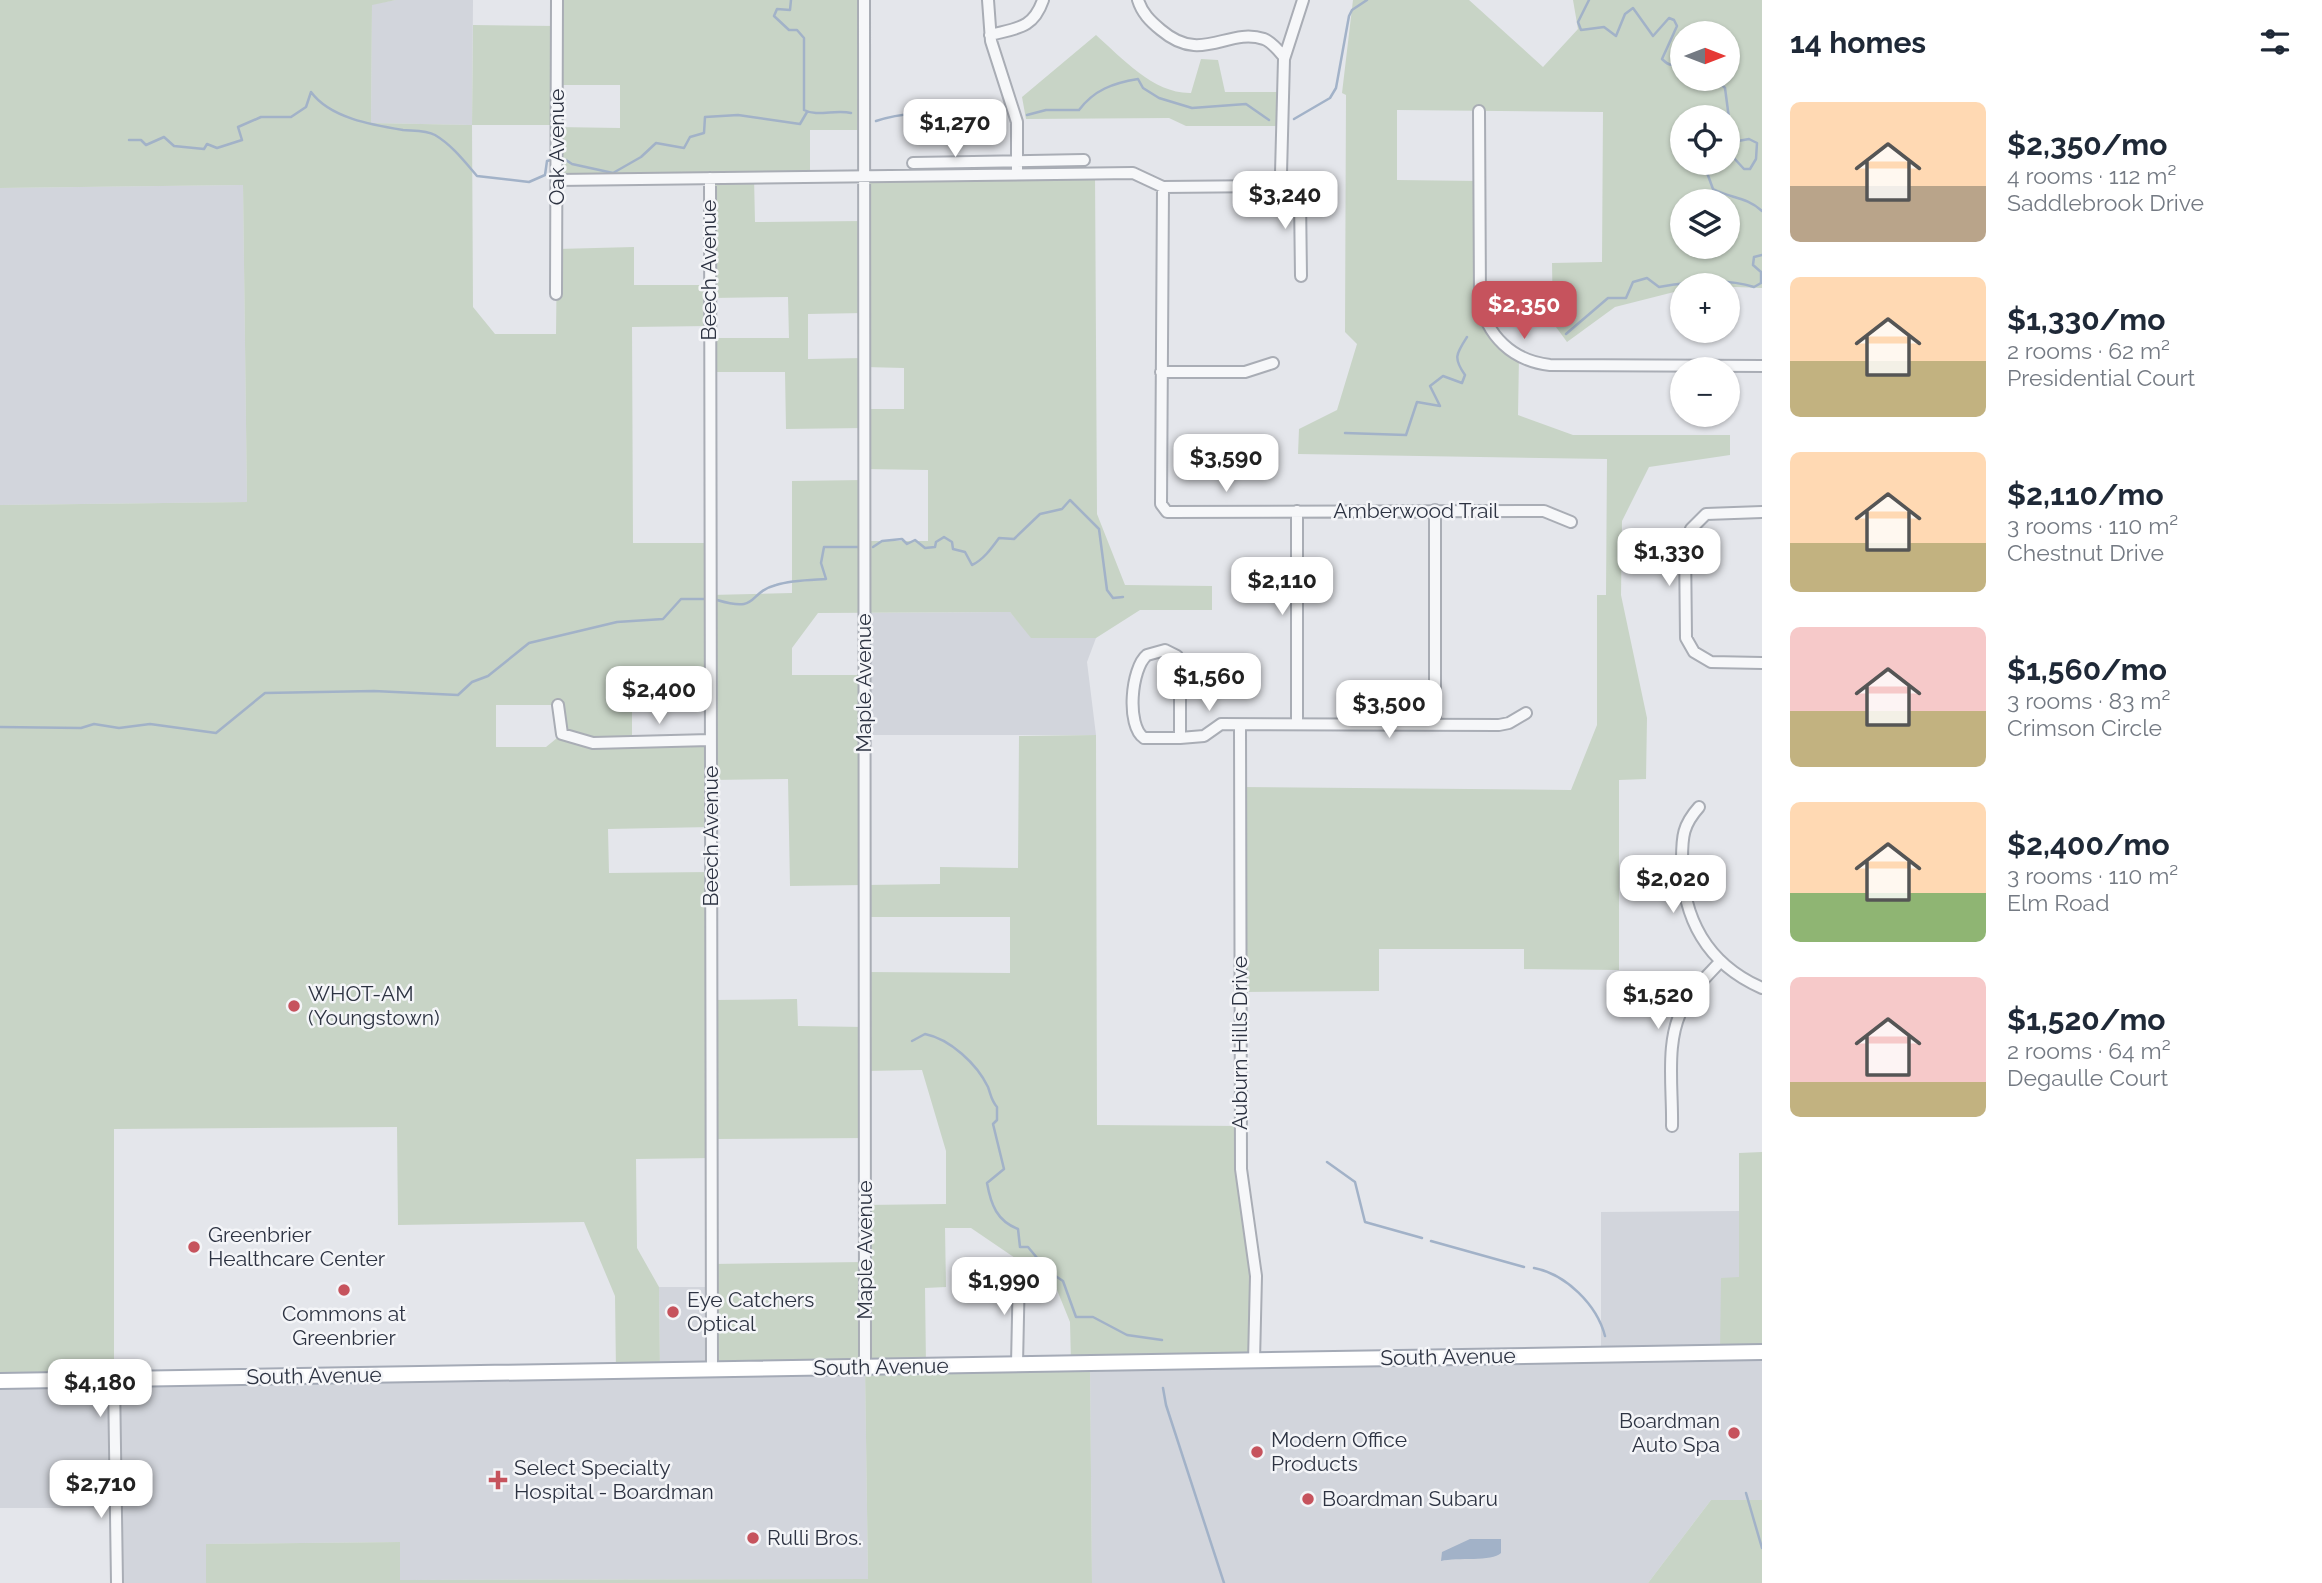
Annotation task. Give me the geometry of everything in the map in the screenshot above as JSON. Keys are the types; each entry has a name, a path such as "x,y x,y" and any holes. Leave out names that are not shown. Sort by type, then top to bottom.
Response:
{"main road":[{"name":"South Avenue","path":"0,1381 1762,1352"}],"street":[{"name":"Oak Avenue","path":"556,294 557,0"},
{"name":"Maple Avenue","path":"864,0 865,1367"},
{"path":"988,0 990,35 1017,122 1017,174"},
{"path":"990,35 1025,26 1037,17 1043,0"},
{"path":"1138,0 1149,20 1181,44 1199,46 1249,37 1266,40 1284,57"},
{"path":"557,180 1133,173 1149,178 1163,187 1267,187 1276,184 1279,179 1284,57 1303,0"},
{"path":"1479,111 1480,299 1488,325 1505,346 1526,360 1549,365 1762,366"},
{"path":"913,163 1084,160"},
{"name":"Beech Avenue","path":"710,178 712,1369"},
{"path":"1279,179 1291,186 1300,198 1301,276"},
{"name":"Amberwood Trail","path":"1163,187 1161,372 1164,509 1171,514 1194,510 1544,511 1571,522"},
{"path":"1161,372 1245,372 1273,363"},
{"path":"1435,510 1435,724"},
{"path":"1297,511 1297,724"},
{"path":"1762,512 1706,514 1691,529 1685,545 1684,614 1688,643 1705,659 1720,663 1762,663"},
{"path":"1180,738 1179,662 1171,651 1154,652 1143,658 1135,672 1135,730 1149,739 1180,738 1204,736 1221,724 1499,724 1509,723 1526,713"},
{"path":"558,705 562,734 582,742 710,740"},
{"name":"Auburn Hills Drive","path":"1240,724 1241,1169 1256,1276 1254,1361"},
{"path":"1699,807 1686,822 1682,833 1684,890 1696,929 1720,962 1762,988"},
{"path":"1672,1126 1673,1045 1676,1022 1685,1003 1720,962"},
{"path":"1017,1364 1019,1270"},
{"path":"114,1380 117,1583"}],"shaded area":[{"path":"396,0 473,0 472,125 371,123 372,4"},
{"path":"243,185 247,502 0,505 0,188"},
{"path":"1010,612 1032,638 1096,638 1087,662 1096,735 864,735 864,613"},
{"path":"1739,1211 1739,1278 1721,1279 1762,1352 1762,1500 1711,1500 1648,1583 1092,1583 1090,1363 1601,1354 1601,1212"},
{"path":"659,1287 712,1287 865,1367 868,1579 400,1580 399,1542 206,1544 206,1583 117,1583 116,1508 0,1508 0,1381 660,1370"}],"green space":[{"path":"0,0 396,0 372,5 371,123 472,125 473,25 557,26 557,0 864,0 864,130 810,130 810,177 754,177 755,222 863,221 864,177 1095,173 1097,514 1125,585 1212,586 1212,610 1140,610 1096,638 1031,638 1010,612 818,613 792,648 792,675 864,675 865,885 940,884 940,867 1018,868 1019,736 1096,735 1097,1125 1241,1126 1256,1276 1254,1361 1090,1363 1092,1583 206,1583 206,1544 400,1542 400,1580 868,1579 865,1367 712,1369 712,1264 865,1262 865,1205 946,1204 946,1151 922,1070 865,1071 865,1138 712,1139 712,1158 636,1159 637,1248 659,1287 660,1370 616,1371 615,1296 584,1222 398,1225 397,1127 114,1129 114,1379 0,1381 0,505 247,502 243,185 0,188","holes":["557,85 620,85 620,128 557,127 557,180 710,178 709,285 634,285 634,247 557,249 556,334 495,334 473,307 472,125 557,125","788,297 789,338 709,338 709,372 785,372 786,429 864,428 864,469 928,470 928,541 864,541 864,480 792,481 792,593 710,595 710,543 633,543 632,327 709,326 710,298","864,313 864,358 808,359 808,314","865,367 904,368 904,409 864,409","632,676 710,676 710,740 632,742","496,705 558,705 562,734 546,747 496,747","788,779 790,886 864,885 865,917 1010,917 1010,973 865,972 864,1027 798,1026 797,999 712,1000 711,872 609,873 608,829 711,827 711,780","945,1228 971,1228 1055,1285 1070,1322 1071,1363 926,1366 925,1288 946,1287"]},
{"path":"1353,0 1469,0 1543,67 1578,29 1573,0 1762,0 1762,288 1740,287 1740,273 1670,273 1670,293 1615,307 1567,342 1553,323 1552,263 1602,262 1603,112 1397,110 1397,180 1479,181 1484,317 1519,356 1518,415 1573,435 1730,435 1730,455 1649,467 1622,521 1621,595 1647,718 1646,779 1619,780 1619,970 1524,969 1524,949 1379,949 1379,991 1240,992 1239,787 1571,790 1597,725 1597,595 1606,595 1607,459 1298,454 1299,429 1337,410 1357,344 1345,332 1346,95 1342,93"},
{"path":"1096,35 1139,73 1164,88 1177,92 1191,93 1201,59 1218,60 1225,92 1282,92 1281,126 1186,126 1169,118 1026,119 1022,97"},
{"path":"1762,1152 1762,1352 1720,1353 1721,1278 1739,1277 1739,1153"},
{"path":"1711,1500 1762,1500 1762,1583 1648,1583"}],"water":[{"path":"1470,1539 1501,1539 1501,1553 1490,1557 1441,1561 1442,1552"}],"waterway":[{"path":"791,0 790,10 777,9 774,16 789,30 797,30 804,38 804,110 815,113 851,113"},
{"path":"1294,119 1330,98 1336,88 1349,16 1352,10 1367,0"},
{"path":"1589,0 1578,22 1581,30 1604,27 1616,36 1625,14 1633,8 1653,36 1669,18 1674,21"},
{"path":"1670,41 1662,59 1670,64"},
{"path":"1027,115 1046,110 1079,110 1091,97 1105,89 1138,79 1143,88 1159,98 1192,108 1246,104 1269,120"},
{"path":"1725,91 1727,105"},
{"path":"129,140 141,140 146,145 164,137 174,146 204,149 207,144 217,148 242,140 238,127 261,117 291,117 306,107 311,92 329,108 352,119 435,135 453,149 477,176 529,182 545,175 547,161 551,160"},
{"path":"566,160 572,164 613,173 641,157 656,143 684,148 690,137 704,133 705,117 738,115 800,124 807,112"},
{"path":"876,121 907,114 1004,113"},
{"path":"1740,141 1749,139 1757,143 1756,159 1750,169 1744,169 1740,165"},
{"path":"1708,175 1713,189 1750,203 1762,211"},
{"path":"1566,334 1608,298 1626,298 1633,282 1647,278 1659,287 1694,282 1754,287 1761,283 1761,272 1753,265 1754,257 1762,255"},
{"path":"1345,433 1406,435 1417,402 1440,406 1430,386 1443,376 1462,383 1465,375 1457,356 1467,337"},
{"path":"873,547 882,541 902,539 907,544 915,540 925,548 935,547 936,542 944,537 952,542 953,549 965,552 972,565 983,557 999,538 1014,539 1040,514 1062,509 1070,500 1099,529 1107,590 1113,598 1123,597"},
{"path":"717,600 747,603 767,588 776,585 826,579 821,563 824,547 858,547"},
{"path":"0,727 81,728 94,724 119,728 150,724 216,733 265,693 374,691 458,695 472,682 488,676 529,643 617,622 663,619 681,599 704,599"},
{"path":"912,1041 925,1034 944,1041 970,1061 983,1078 997,1107 997,1120 993,1124 1004,1169 987,1183 993,1205 1005,1222 1018,1229 1020,1247 1028,1247 1048,1271 1063,1281 1076,1317 1093,1317 1127,1335 1162,1340"},
{"path":"1327,1162 1355,1182 1365,1222 1422,1238"},
{"path":"1431,1241 1524,1267"},
{"path":"1534,1268 1557,1277 1578,1293 1595,1313 1605,1336"},
{"path":"1163,1388 1166,1405 1224,1583"},
{"path":"1746,1493 1762,1548"}],"place":[{"name":"WHOT-AM (Youngstown)","path":"294,1006"},
{"name":"Greenbrier Healthcare Center","path":"194,1247"},
{"name":"Commons at Greenbrier","path":"344,1290"},
{"name":"Eye Catchers Optical","path":"673,1312"},
{"name":"Boardman Auto Spa","path":"1734,1433"},
{"name":"Modern Office Products","path":"1257,1452"},
{"name":"Select Specialty Hospital - Boardman","path":"498,1480"},
{"name":"Boardman Subaru","path":"1308,1499"},
{"name":"Rulli Bros.","path":"753,1538"}]}
